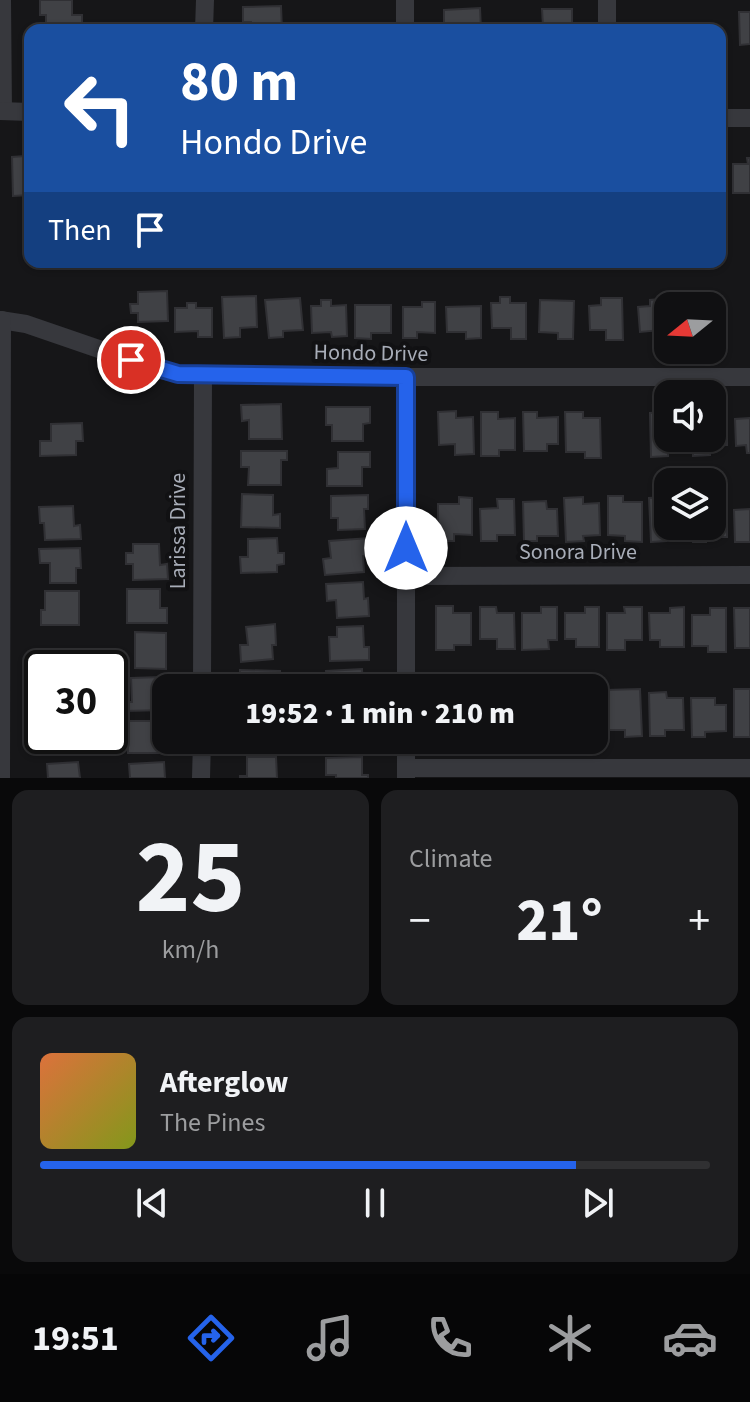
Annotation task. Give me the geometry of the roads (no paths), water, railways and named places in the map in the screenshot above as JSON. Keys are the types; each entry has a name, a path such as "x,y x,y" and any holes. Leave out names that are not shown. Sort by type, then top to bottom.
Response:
{"street":[{"path":"2,0 2,111 24,112"},
{"path":"204,24 205,0"},
{"path":"405,0 405,24"},
{"path":"607,0 607,24"},
{"path":"726,118 750,118"},
{"path":"1,320 1,778"},
{"name":"Hondo Drive","path":"1,320 26,324 178,374 750,377"},
{"name":"Larissa Drive","path":"202,674 203,374"},
{"path":"406,377 406,674"},
{"name":"Sonora Drive","path":"406,576 750,575"},
{"path":"201,778 202,754"},
{"path":"406,773 750,768"}]}
